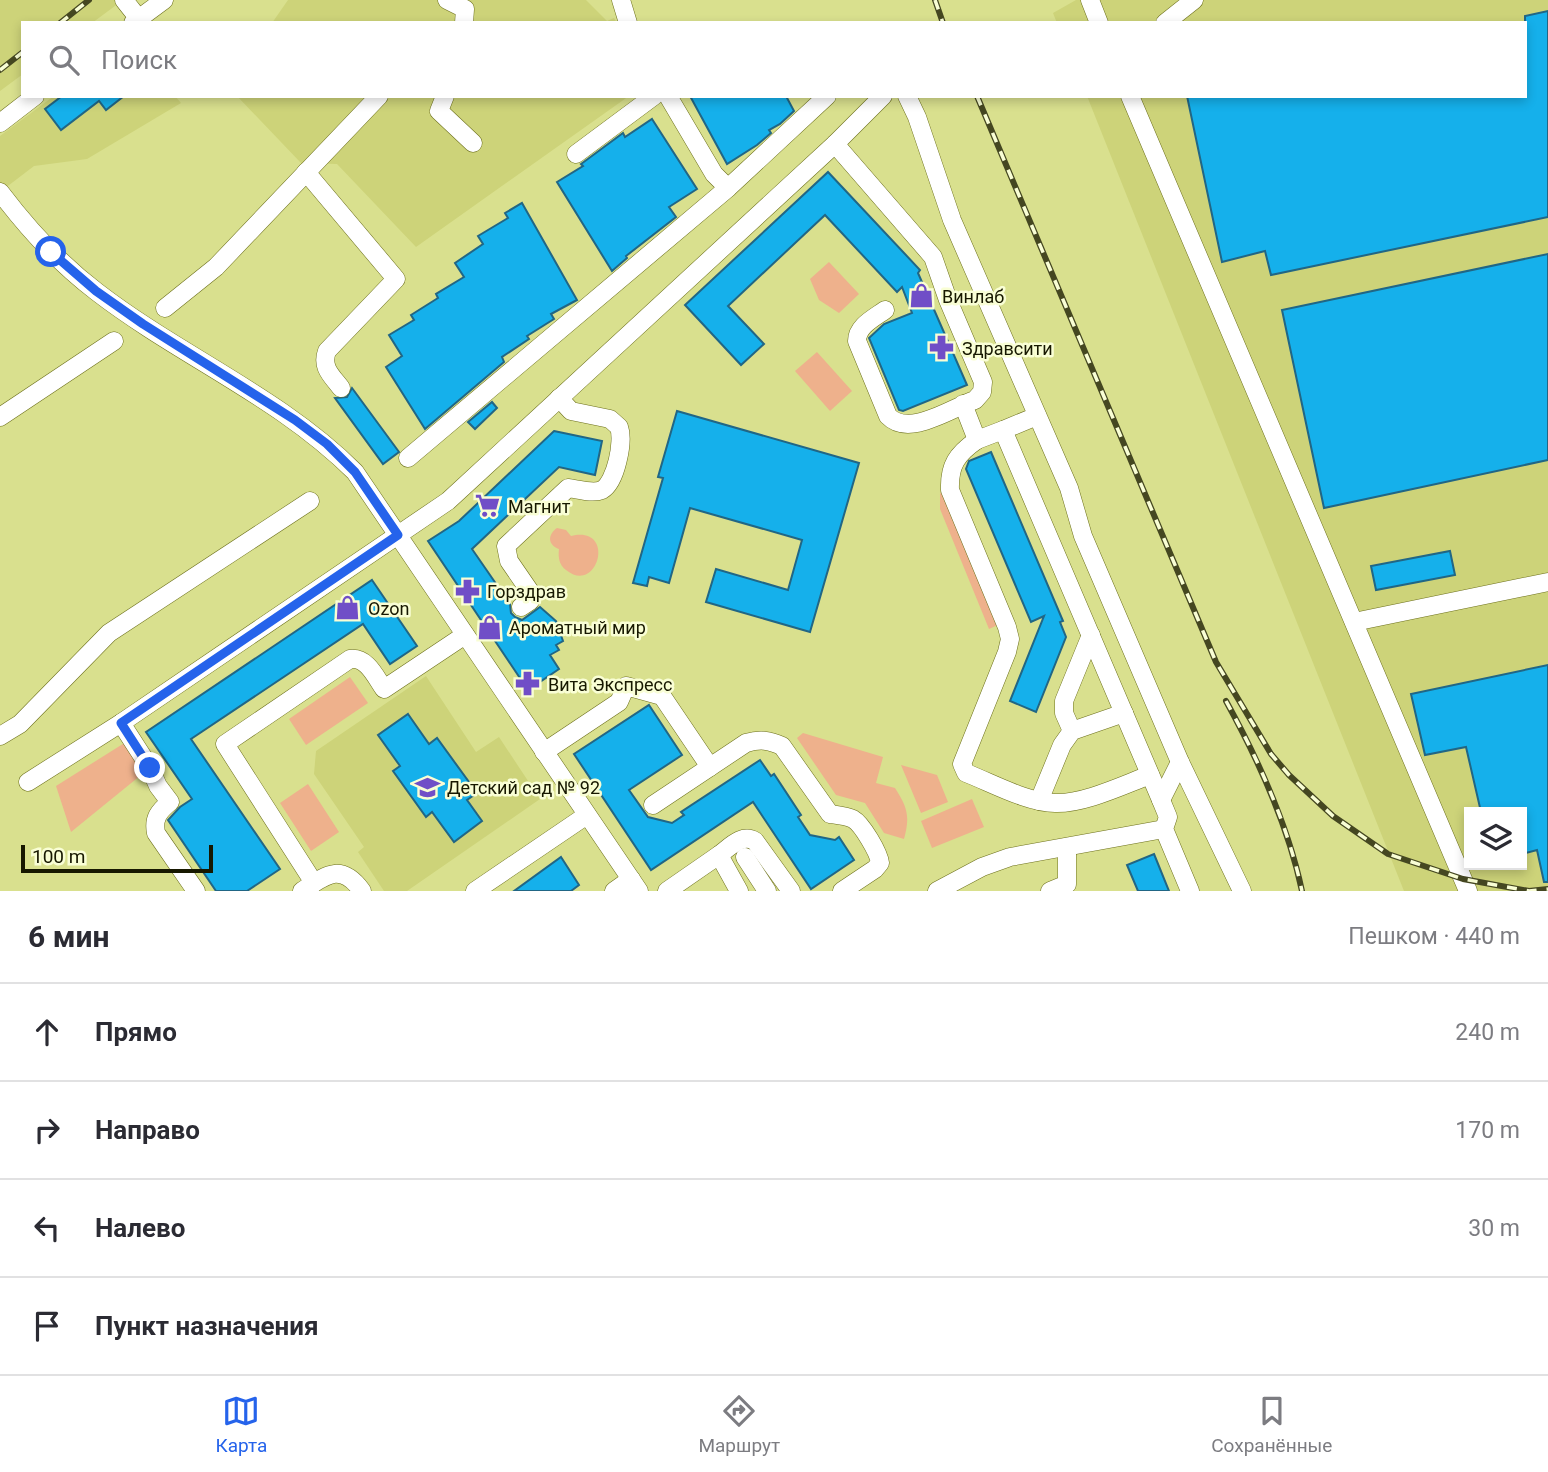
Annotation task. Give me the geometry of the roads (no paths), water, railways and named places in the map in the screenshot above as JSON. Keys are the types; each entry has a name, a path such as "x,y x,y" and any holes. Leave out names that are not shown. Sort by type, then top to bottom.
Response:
{"street":[{"path":"124,0 136,21 164,0"},
{"path":"447,0 467,10"},
{"path":"621,0 627,21"},
{"path":"1090,0 1098,21"},
{"path":"1168,21 1195,0"},
{"path":"0,123 32,98"},
{"path":"165,308 216,267 377,98"},
{"path":"444,98 439,111 473,143"},
{"path":"576,154 651,98"},
{"path":"669,98 714,174 727,188"},
{"path":"408,458 727,188 825,98"},
{"path":"28,782 121,723 448,500 835,144 881,98"},
{"path":"908,98 952,220 1069,488 1083,536 1180,762 1242,891"},
{"path":"1131,98 1468,891"},
{"path":"835,144 933,257 982,382 982,392 975,400 956,401 914,425 894,422 888,416 856,341 856,334 861,328 886,310"},
{"path":"306,172 396,279 327,351 325,368 341,388"},
{"path":"0,192 51,252 96,291 143,324 295,420 327,444 355,472 635,885 614,891"},
{"path":"0,417 114,341"},
{"path":"521,607 530,601 531,593 509,561 506,547 568,488 596,492 603,490 611,482 622,443 619,426 610,419 571,411 559,398"},
{"path":"956,401 977,440"},
{"path":"1037,416 977,440 961,451 949,474 950,490 1010,639 962,769 966,773 1039,801 1069,803 1150,775"},
{"path":"1003,430 1168,817 1164,829 1190,891"},
{"path":"0,736 20,724 109,633 310,501"},
{"path":"1354,622 1548,582"},
{"path":"362,891 355,881 336,873 325,875 308,887 225,744 350,659 357,658 365,662 384,689 465,635"},
{"path":"1072,731 1064,713 1065,701 1091,635"},
{"path":"544,752 619,702 626,686 662,696 710,767"},
{"path":"1039,801 1062,745 1072,731 1124,713"},
{"path":"121,723 170,802 157,815 154,823 156,833 197,891"},
{"path":"653,805 746,743 770,740 782,746 830,814 851,818 857,822 879,856 880,863 875,869 842,891"},
{"path":"1161,800 1180,762"},
{"path":"475,891 587,815"},
{"path":"937,891 982,867 1010,857 1164,829"},
{"path":"667,891 742,839 749,838 755,841 791,891"},
{"path":"1050,891 1067,884 1067,847"},
{"path":"719,855 739,891"},
{"path":"745,857 767,891"}],"railway":[{"path":"63,21 89,0"},
{"path":"935,0 942,21"},
{"path":"0,70 21,54"},
{"path":"978,98 1216,662 1271,754 1289,775 1333,816 1388,854 1463,879 1529,891"},
{"path":"1226,701 1271,794 1289,842 1302,891"},
{"path":"1529,891 1548,889"}],"place":[{"name":"Винлаб","path":"922,296"},
{"name":"Здравсити","path":"942,348"},
{"name":"Магнит","path":"488,506"},
{"name":"Горздрав","path":"467,591"},
{"name":"Ozon","path":"348,608"},
{"name":"Ароматный мир","path":"489,627"},
{"name":"Вита Экспресс","path":"528,684"},
{"name":"Детский сад № 92","path":"427,787"}]}
